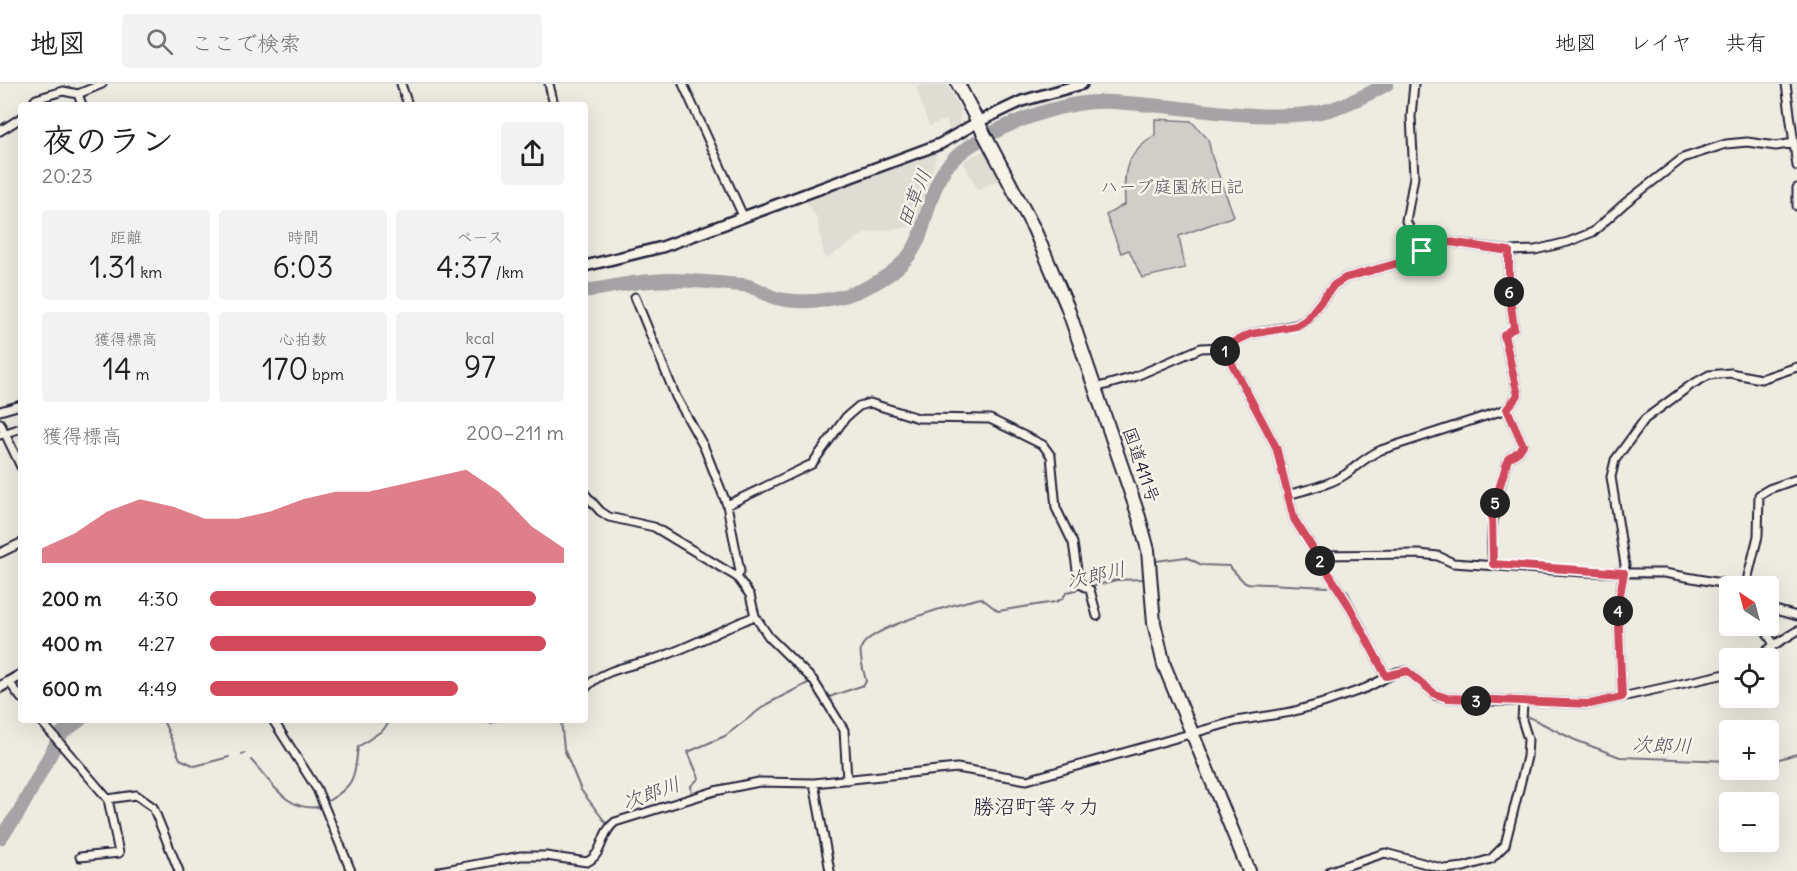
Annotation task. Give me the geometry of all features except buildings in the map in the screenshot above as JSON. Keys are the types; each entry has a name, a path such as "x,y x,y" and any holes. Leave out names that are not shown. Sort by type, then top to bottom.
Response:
{"highway":[{"name":"国道411号","path":"958,84 1034,229 1063,297 1145,538 1154,624 1160,652 1249,871"}],"street":[{"path":"54,84 63,91 78,94 102,84"},
{"path":"401,84 407,102"},
{"path":"549,84 553,102"},
{"path":"683,84 743,216"},
{"path":"588,265 662,247 939,144 980,127 1049,88 1082,84"},
{"path":"1414,84 1411,116 1414,177 1406,221 1422,251"},
{"path":"1786,84 1797,166"},
{"path":"34,102 36,99 63,91"},
{"path":"78,94 81,102"},
{"path":"0,131 18,120"},
{"path":"1095,388 1134,377 1184,353 1201,348 1223,347 1251,334 1296,326 1306,320 1334,285 1345,278 1402,262 1443,241 1509,251 1535,250 1593,232 1625,203 1683,158 1726,144 1747,142 1776,146 1794,143"},
{"path":"1797,188 1797,202"},
{"path":"1288,495 1328,483 1345,474 1366,457 1381,450 1507,409 1518,395 1504,335 1514,328 1509,290 1509,251"},
{"path":"634,297 676,397 704,447 727,505 740,571 737,577"},
{"path":"1223,347 1276,447 1294,519 1348,604 1386,676"},
{"path":"1622,697 1618,605 1625,565 1611,477 1615,460 1633,433 1665,402 1709,375 1730,374 1761,379 1797,367"},
{"path":"727,505 812,464 846,417 859,406 870,403 918,418 990,419 1043,445 1051,456 1056,508 1073,543 1079,583 1090,590 1097,616"},
{"path":"0,411 18,406"},
{"path":"1493,564 1492,512 1508,459 1523,445 1507,409"},
{"path":"0,423 3,434 18,461"},
{"path":"3,434 18,429"},
{"path":"1748,576 1758,536 1759,495 1797,479"},
{"path":"588,497 609,517 654,527 737,577 750,595 755,616 769,638 813,680 844,730 847,780"},
{"path":"0,553 18,544"},
{"path":"1316,555 1419,554 1438,556 1453,563 1624,573 1664,573 1719,583"},
{"path":"1779,611 1797,616"},
{"path":"588,685 591,681 617,670 664,656 755,616"},
{"path":"1770,648 1797,631"},
{"path":"1769,636 1774,645"},
{"path":"441,871 521,856 546,855 587,862 598,853 606,828 615,822 715,791 759,782 814,783 957,768 1027,780 1236,721 1291,712 1323,703 1366,688 1386,676 1407,671 1435,694 1447,698 1523,703 1590,704 1719,675"},
{"path":"0,687 18,676"},
{"path":"9,681 18,694"},
{"path":"1330,871 1385,853 1445,869 1464,867 1491,859 1505,845 1527,757 1528,739 1522,720 1523,703"},
{"path":"43,723 108,799 119,853 80,857"},
{"path":"275,723 317,789 351,871"},
{"path":"814,783 830,871"},
{"path":"108,799 136,795 153,807 179,871"}],"shaded area":[{"path":"924,84 947,84 961,111 959,125 950,131 946,120 929,126 916,87"},
{"path":"940,144 915,226 865,233 825,260 817,218 802,195"},
{"path":"991,147 1007,176 978,190 963,161"}],"green space":[{"name":"ハーブ庭園旅日記","path":"1155,119 1191,121 1208,139 1212,157 1234,216 1179,236 1185,268 1142,278 1129,250 1121,253 1106,215 1125,204 1128,164 1137,150 1155,135"}],"waterway":[{"name":"田草川","path":"588,291 635,283 675,280 747,285 772,297 788,300 814,301 841,297 877,282 906,259 920,235 940,177 950,163 981,139 1021,120 1077,104 1099,102 1242,114 1302,115 1338,107 1387,84"},
{"name":"次郎川","path":"1156,574 1156,561 1186,557 1202,565 1229,566 1245,583 1328,587"},
{"name":"次郎川","path":"1090,587 1116,580 1143,579"},
{"name":"次郎川","path":"829,697 864,685 866,681 861,648 867,640 896,624 935,610 981,598 998,611 1055,602 1062,599 1067,592 1084,588"},
{"name":"次郎川","path":"1347,591 1387,669"},
{"name":"次郎川","path":"1398,676 1410,677"},
{"name":"次郎川","path":"692,796 691,786 699,778 688,752 725,736 767,704 810,682 812,685"},
{"name":"次郎川","path":"1417,683 1434,700 1489,706 1514,706"},
{"name":"次郎川","path":"1529,717 1575,740 1620,757 1719,761"},
{"name":"田草川","path":"0,838 18,814 62,733 76,723"},
{"name":"次郎川","path":"164,723 180,759 195,766 229,757"},
{"name":"次郎川","path":"328,801 344,790 352,780 358,747 383,730 389,723"},
{"name":"次郎川","path":"561,723 564,749 581,790 606,823 641,811"},
{"name":"次郎川","path":"1779,759 1797,754"},
{"name":"次郎川","path":"251,760 288,800 297,805 318,807"}],"district":[{"name":"勝沼町等々力","path":"1036,807"}],"route":[{"path":"1443,241 1509,251 1509,290 1514,328 1504,335 1518,395 1507,409 1523,445 1508,459 1492,512 1493,564 1583,572 1624,573 1618,605 1618,648 1622,697 1590,704 1477,701 1447,698 1435,694 1407,671 1386,676 1348,604 1294,519 1276,447 1223,347 1251,334 1296,326 1306,320 1334,285 1345,278 1402,262 1422,251 1443,241"}]}
